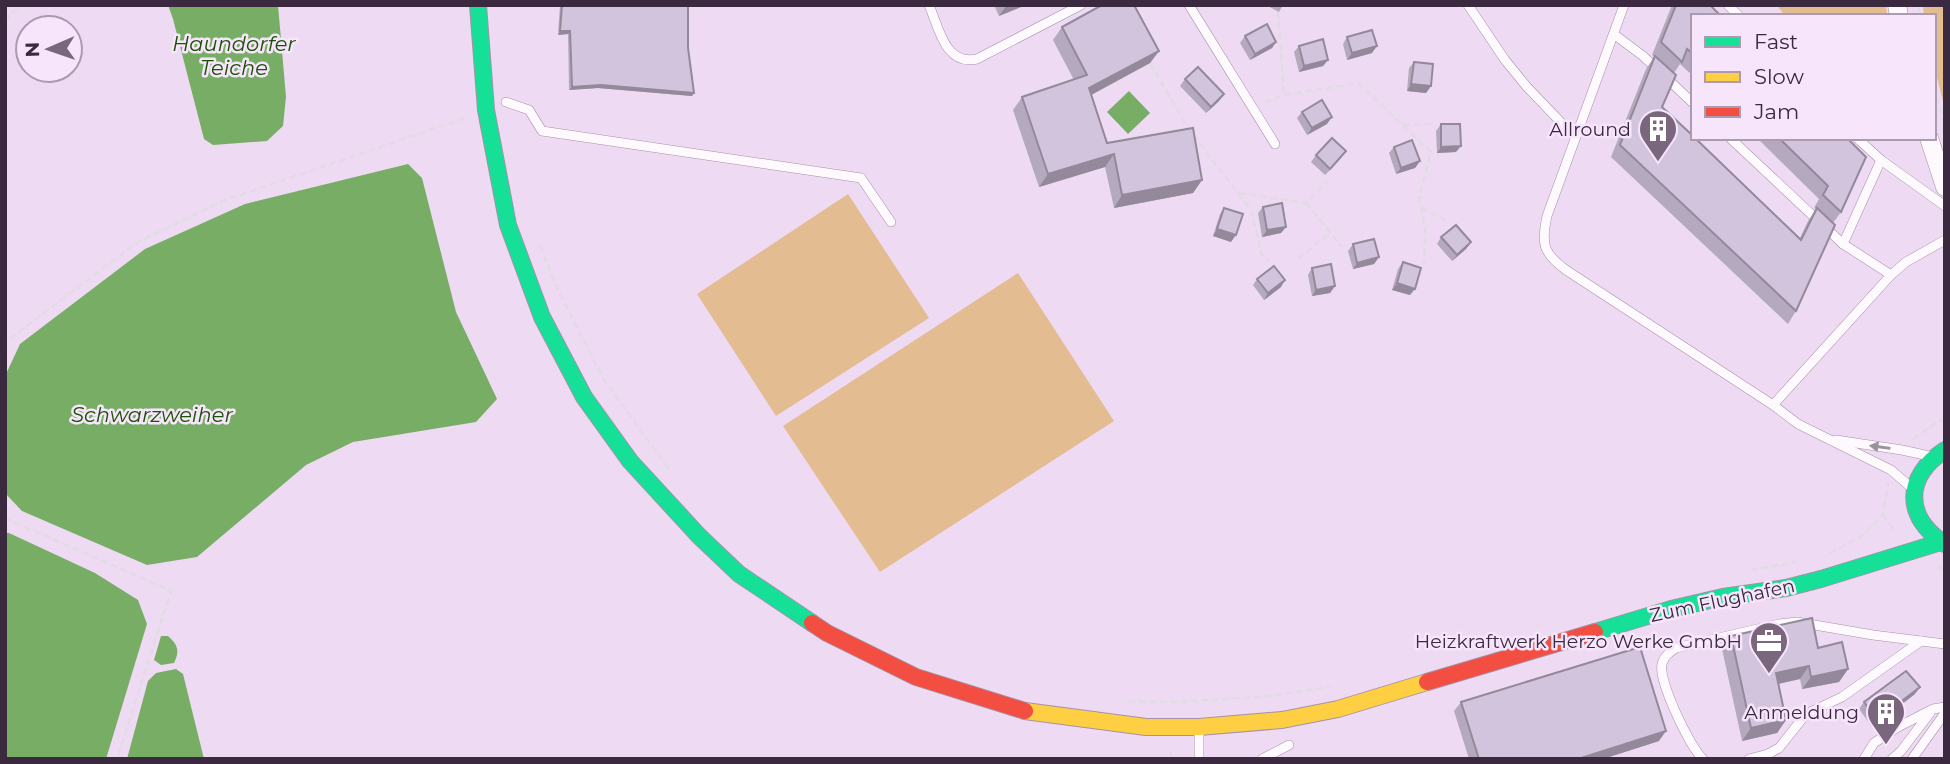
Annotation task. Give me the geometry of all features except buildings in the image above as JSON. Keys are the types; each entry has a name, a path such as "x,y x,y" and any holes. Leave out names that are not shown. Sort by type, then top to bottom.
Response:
{"street":[{"name":"Zum Flughafen","path":"478,5 486,110 508,225 542,317 584,397 629,461 699,536 739,574 827,633 916,677 1019,710 1146,727 1199,727 1282,720 1338,709 1684,605 1786,588 1943,543"},
{"path":"1930,140 1945,187"},
{"path":"1939,453 1924,466 1917,478 1914,503 1923,526 1943,543"},
{"name":"Zum Flughafen","path":"1865,565 1902,533 1917,515"}],"lane":[{"path":"929,5 950,53 958,59 968,61 1082,5"},
{"path":"1189,5 1275,144"},
{"path":"1468,5 1527,88 1575,137"},
{"path":"1624,5 1575,137 1544,231 1544,242 1552,260 1798,424 1891,470 1914,490"},
{"path":"1615,35 1643,56 1691,101"},
{"path":"506,102 529,110 542,131 862,178 891,222"},
{"path":"1732,140 1843,244 1891,275"},
{"path":"1859,140 1881,160 1945,206"},
{"path":"1843,244 1881,160"},
{"path":"1773,405 1891,275 1906,262 1945,240"},
{"path":"1827,439 1939,453"},
{"path":"1703,759 1692,746 1662,673 1662,663 1668,653 1676,648 1797,622 1945,644"},
{"path":"1749,759 1779,748 1806,714 1842,697 1921,641"},
{"path":"1864,759 1874,743 1898,727 1933,709 1945,707"},
{"path":"1892,759 1933,709"},
{"path":"1912,759 1945,713"},
{"path":"1199,727 1199,759"},
{"path":"1262,759 1289,745"}],"path":[{"path":"5,20 20,5"},
{"path":"1278,12 1284,94"},
{"path":"1150,63 1184,124 1251,209 1262,255 1268,261"},
{"path":"1252,107 1284,94 1358,83 1403,125 1431,152 1419,197 1425,228 1424,268"},
{"path":"1936,94 1945,125"},
{"path":"5,348 8,340 138,242 225,200 486,110"},
{"path":"1403,125 1435,124"},
{"path":"1306,203 1327,181"},
{"path":"1239,193 1306,203 1342,247"},
{"path":"1421,208 1446,220"},
{"path":"1298,258 1331,233"},
{"path":"540,244 557,288 604,380 676,477"},
{"path":"1830,553 1862,536 1883,515"},
{"path":"5,519 171,591 117,759"},
{"path":"1747,570 1805,560"},
{"path":"1128,701 1174,702 1261,697 1337,686"}],"shaded area":[{"path":"1777,5 1886,5 1887,14 1784,14"},
{"path":"1923,5 1945,5 1945,109 1936,74 1936,14 1924,14"},
{"path":"848,194 929,318 776,416 697,294"},
{"path":"1018,273 1114,421 880,572 783,426"}],"water":[{"name":"Haundorfer Teiche","path":"168,5 278,5 286,97 283,126 267,141 213,145 204,139"},
{"path":"1129,91 1150,113 1128,134 1107,112"},
{"name":"Schwarzweiher","path":"408,164 422,178 456,312 497,399 476,422 353,442 306,465 197,557 147,565 22,511 5,493 7,372 20,344 145,249 245,204"},
{"path":"5,533 95,573 138,600 147,624 106,759 5,759"},
{"path":"161,636 168,636 176,645 174,663 161,665 154,660"},
{"path":"176,669 183,674 204,759 127,759 148,681 156,673"}],"traffic: fast":[{"path":"478,5 486,110 508,225 542,317 584,397 630,461 699,536 739,574 812,623"},
{"path":"1945,450 1922,472 1914,497 1922,522 1945,544"},
{"path":"1595,632 1671,609 1821,579 1941,542"}],"traffic: slow":[{"path":"1025,711 1146,727 1199,727 1282,720 1338,709 1427,682"}],"traffic: jam":[{"path":"812,623 916,677 1025,711"},
{"path":"1427,682 1595,632"}],"place":[{"name":"Allround","path":"1658,163"},
{"name":"Heizkraftwerk Herzo Werke GmbH","path":"1769,675"},
{"name":"Anmeldung","path":"1886,746"}]}
